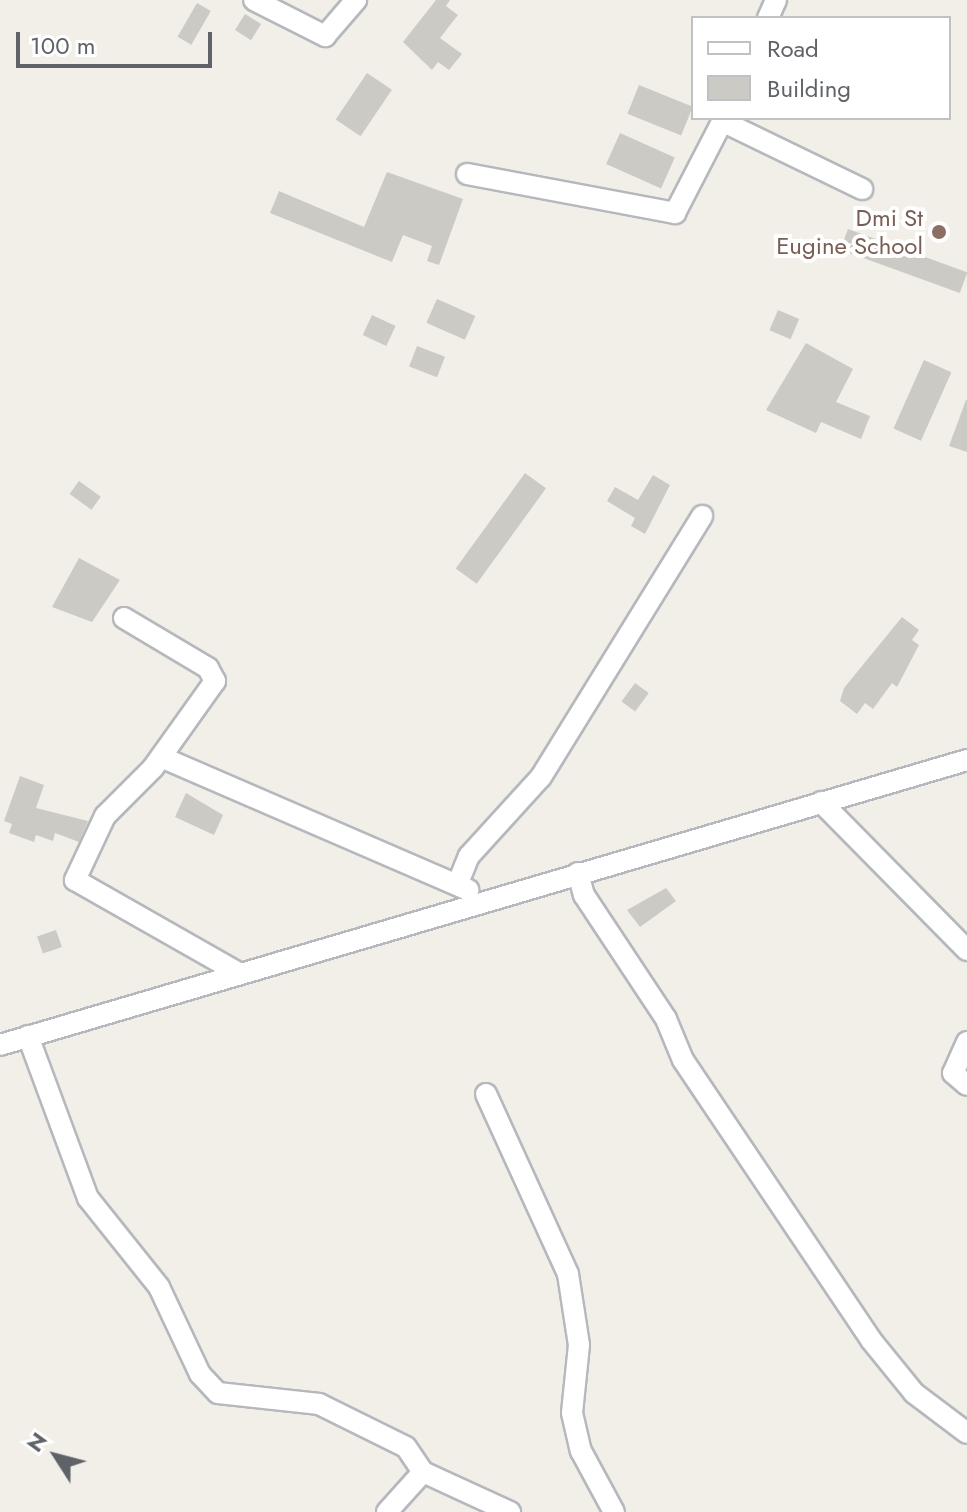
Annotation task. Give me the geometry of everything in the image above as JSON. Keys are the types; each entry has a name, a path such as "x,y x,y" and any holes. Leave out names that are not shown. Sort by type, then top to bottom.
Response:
{"street":[{"path":"254,0 325,36 356,0"},
{"path":"467,174 675,213 723,120 862,189"},
{"path":"458,883 469,856 541,777 702,516"},
{"path":"124,618 215,675 161,757 105,816 75,880 239,973"},
{"path":"161,757 458,883 482,901"},
{"path":"0,1045 967,760"},
{"path":"821,802 967,950"},
{"path":"578,873 584,895 666,1019 683,1060 871,1340 914,1393 967,1433"},
{"path":"28,1036 88,1198 159,1287 186,1352 210,1386 232,1396 319,1404 406,1447 423,1472 510,1512"},
{"path":"967,1042 953,1073 967,1085"},
{"path":"486,1094 568,1274 579,1345 572,1413 581,1451 614,1512"},
{"path":"387,1512 423,1472"}],"building":[{"path":"436,0 450,0 446,6 458,15 440,38 462,54 449,70 438,62 432,70 403,42"},
{"path":"197,3 211,11 191,45 178,37"},
{"path":"245,14 261,24 251,40 235,30"},
{"path":"367,73 392,90 361,136 336,119"},
{"path":"639,85 691,106 681,135 627,114"},
{"path":"620,133 675,157 661,188 606,164"},
{"path":"387,172 463,199 439,265 427,261 432,246 403,235 392,262 270,213 279,191 364,227"},
{"path":"848,229 967,272 960,293 840,250"},
{"path":"437,299 475,316 465,340 426,323"},
{"path":"778,310 799,319 791,339 769,330"},
{"path":"372,315 396,326 386,346 363,335"},
{"path":"806,343 853,369 836,402 870,416 861,439 821,422 816,433 766,410"},
{"path":"417,346 445,357 437,377 409,367"},
{"path":"924,360 951,372 921,441 893,429"},
{"path":"967,400 967,452 949,446"},
{"path":"525,473 546,488 477,584 456,568"},
{"path":"653,475 670,485 645,534 631,526 635,518 607,501 615,487 638,500"},
{"path":"79,481 101,497 91,510 70,494"},
{"path":"79,558 120,580 92,622 52,607"},
{"path":"902,617 919,630 912,640 919,645 897,687 892,683 873,709 865,703 857,714 840,701 844,688"},
{"path":"635,683 649,693 635,712 621,702"},
{"path":"20,776 44,785 36,808 88,821 79,842 55,833 53,841 36,835 34,842 9,833 12,824 4,821"},
{"path":"186,793 223,815 214,835 175,817"},
{"path":"666,888 676,901 640,927 627,910"},
{"path":"56,930 62,947 43,954 37,937"}],"place":[{"name":"Dmi St Eugine School","path":"939,232"}]}
